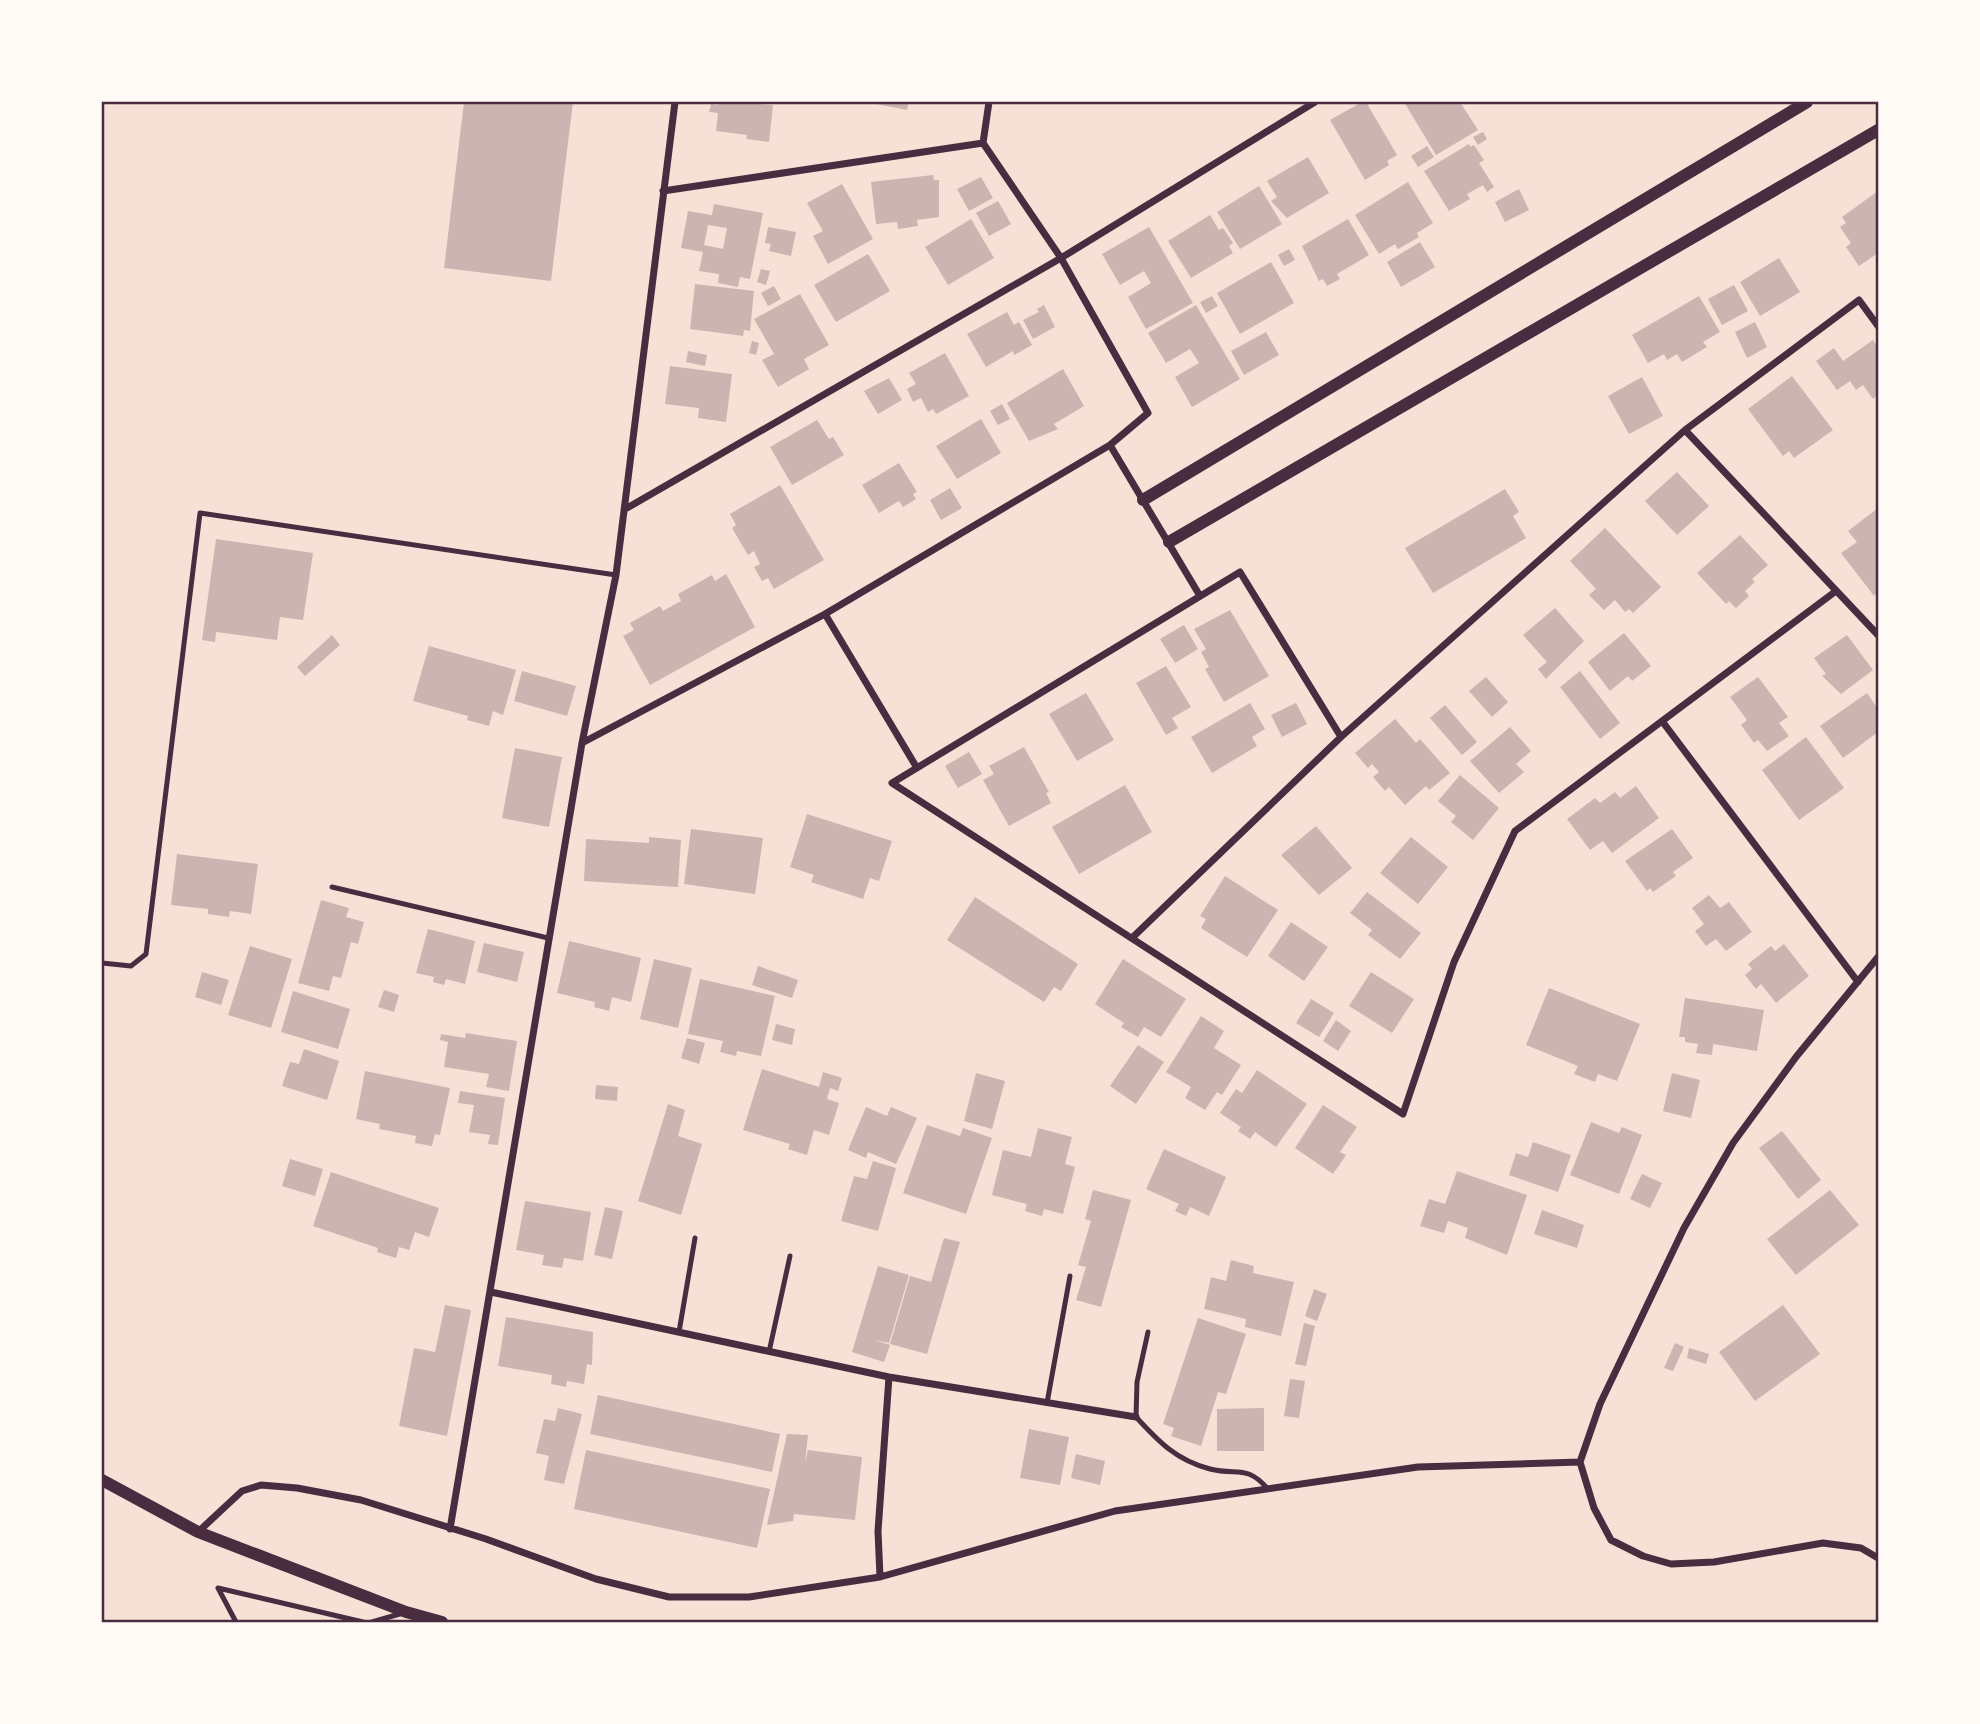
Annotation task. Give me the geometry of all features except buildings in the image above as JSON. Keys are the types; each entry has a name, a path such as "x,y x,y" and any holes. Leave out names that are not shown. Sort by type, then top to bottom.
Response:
{"street":[{"path":"450,1529 548,938 582,743 616,575 675,102"},
{"path":"582,743 825,614 1110,445 1148,413 1061,258 983,143 989,102"},
{"path":"626,508 1061,258 1315,102"},
{"path":"1143,500 1807,102"},
{"path":"1169,542 1878,130"},
{"path":"663,191 983,143"},
{"path":"1133,937 1341,737 1685,430 1859,300 1878,326"},
{"path":"1685,430 1878,635"},
{"path":"1110,445 1200,596"},
{"path":"1341,737 1240,572 892,783 1403,1114 1454,962 1515,831 1836,591"},
{"path":"825,614 917,768"},
{"path":"1662,721 1858,982"},
{"path":"1878,957 1796,1057 1733,1143 1684,1228 1600,1404 1580,1462 1594,1508 1611,1541 1643,1556 1671,1564 1714,1562 1823,1543 1861,1548 1878,1558"},
{"path":"491,1292 889,1377 1136,1417"},
{"path":"880,1577 878,1531 889,1377"},
{"path":"198,1532 242,1491 261,1485 360,1500 596,1579 668,1597 749,1597 880,1577 1115,1511 1418,1467 1580,1462"},
{"path":"102,1480 198,1532 405,1612 442,1622"}],"lane":[{"path":"102,963 131,966 146,954 201,513 616,575"},
{"path":"332,887 548,938"},
{"path":"679,1332 695,1238"},
{"path":"769,1352 790,1256"},
{"path":"1047,1403 1070,1276"},
{"path":"1148,1332 1137,1382 1136,1417 1167,1451 1211,1469 1245,1471 1256,1476 1268,1489"},
{"path":"236,1622 218,1588 363,1622"},
{"path":"372,1622 405,1612"}]}
